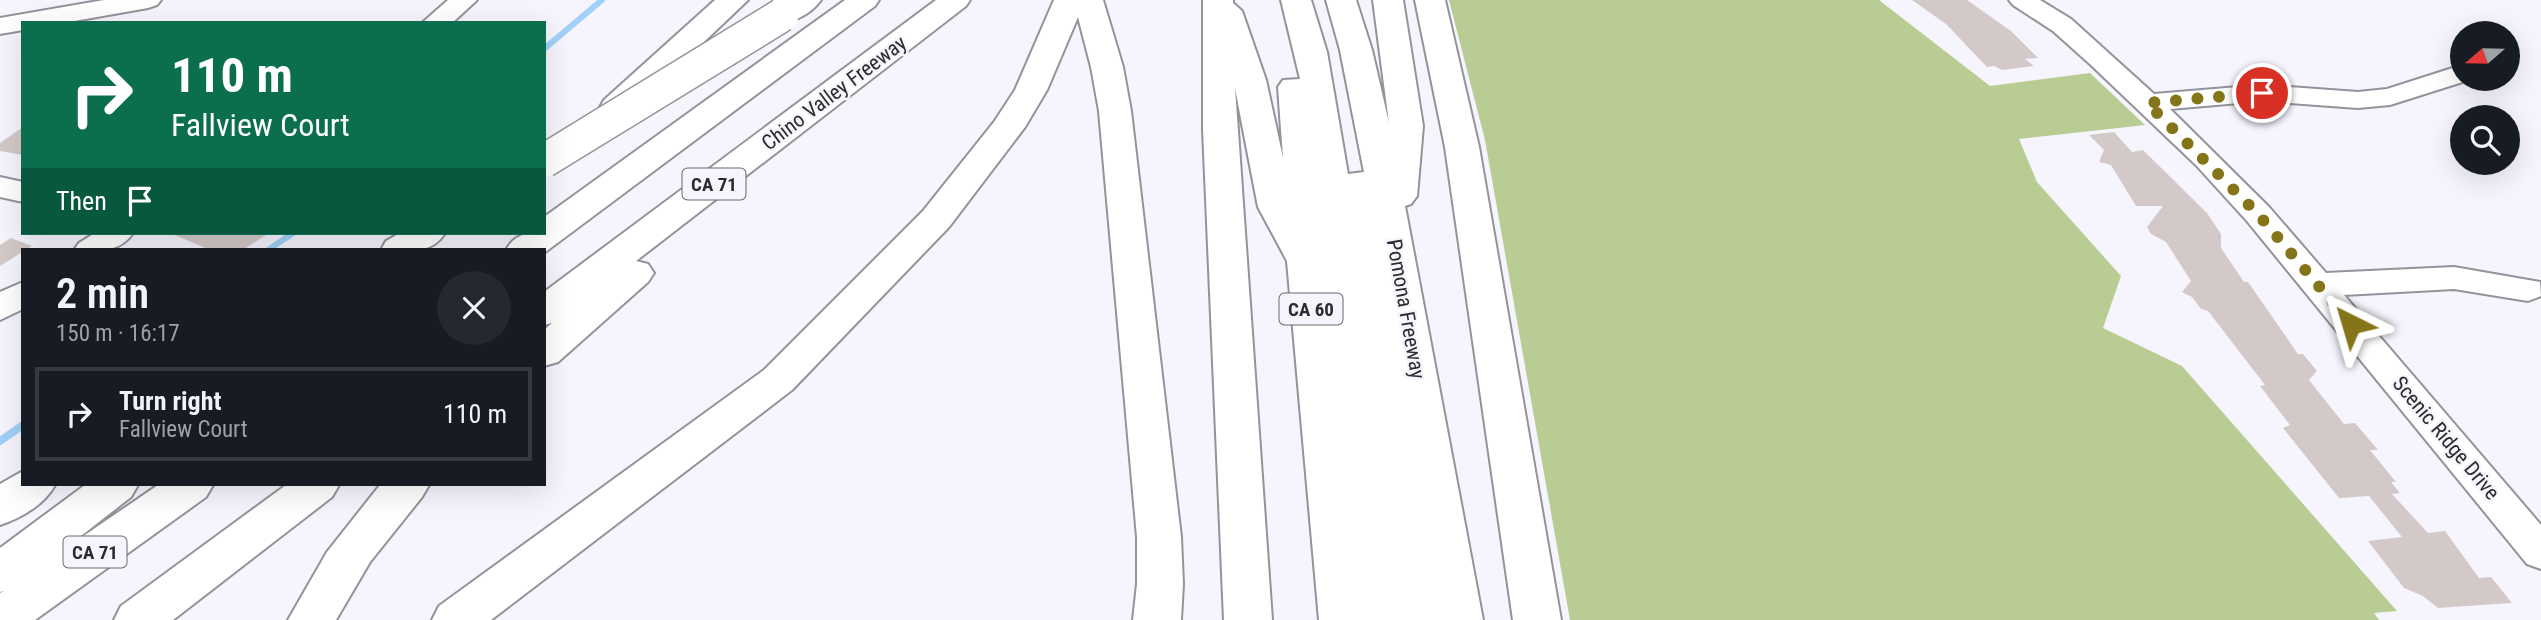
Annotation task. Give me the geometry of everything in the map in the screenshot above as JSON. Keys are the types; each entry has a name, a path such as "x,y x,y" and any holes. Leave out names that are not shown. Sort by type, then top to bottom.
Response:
{"highway":[{"path":"546,160 645,83 733,0"},
{"name":"CA 71","path":"546,234 864,0"},
{"name":"Chino Valley Freeway","path":"546,310 955,0"},
{"path":"456,620 778,380 936,219 1008,127 1031,90 1069,0"},
{"path":"1088,0 1107,67 1116,124 1159,537 1160,584 1157,620"},
{"path":"1220,0 1220,128 1248,620"},
{"path":"1220,0 1240,44 1250,80 1276,207 1306,261"},
{"name":"CA 60","path":"1275,0 1289,54 1298,119 1306,261 1343,620"},
{"path":"1296,0 1311,52 1327,144 1382,620"},
{"path":"1320,0 1346,106 1420,620"},
{"name":"Pomona Freeway","path":"1341,0 1356,50 1372,121 1459,620"},
{"path":"1388,0 1406,125 1394,240"},
{"path":"1430,0 1462,147 1537,620"},
{"path":"546,161 794,8"},
{"path":"546,350 884,55"},
{"path":"402,248 424,235"},
{"path":"431,248 449,235"},
{"name":"CA 71","path":"527,248 544,235"},
{"path":"0,507 32,486"},
{"path":"0,544 87,486"},
{"path":"0,573 115,486"},
{"name":"CA 71","path":"0,619 190,486"},
{"path":"138,620 316,486"},
{"path":"312,620 342,564 360,538 406,486"}],"street":[{"path":"28,21 148,0"},
{"path":"438,21 464,0"},
{"name":"Scenic Ridge Drive","path":"2022,0 2062,25 2147,103 2258,214 2541,553"},
{"path":"0,26 21,22"},
{"path":"2147,103 2262,93 2358,100 2390,97 2450,77"},
{"path":"0,187 21,192"},
{"path":"93,248 114,235"},
{"path":"2318,285 2454,278 2528,290"},
{"path":"0,308 21,294"}],"green space":[{"path":"1449,0 1879,0 1990,86 2090,73 2145,125 2019,139 2037,182 2121,276 2103,328 2182,366 2397,611 2374,613 2379,620 1570,620 1485,140"}],"building":[{"path":"1912,0 1967,0 2011,31 2038,58 2025,59 2034,66 2002,70 1994,66 1987,67 1946,24"},
{"path":"21,128 21,155 0,151 0,143"},
{"path":"2114,132 2132,152 2143,150 2207,213 2221,234 2221,248 2244,282 2248,282 2298,354 2303,354 2317,371 2309,380 2344,424 2355,423 2378,450 2370,450 2396,482 2391,482 2400,493 2392,494 2428,533 2445,531 2479,578 2491,577 2512,603 2438,608 2423,596 2404,588 2368,541 2402,537 2369,496 2339,498 2283,428 2290,425 2260,386 2265,385 2208,311 2201,309 2192,297 2182,292 2191,281 2166,242 2151,234 2147,227 2163,206 2136,206 2111,165 2099,162 2104,150 2089,135"},
{"path":"175,235 266,235 246,248 205,248"},
{"path":"11,238 32,246 21,248 21,253 0,266 0,245"}],"waterway":[{"path":"546,47 602,0"},
{"path":"271,248 290,235"},
{"path":"0,441 21,426"}],"route":[{"path":"2262,93 2147,103 2206,159 2258,214 2351,324"}]}
